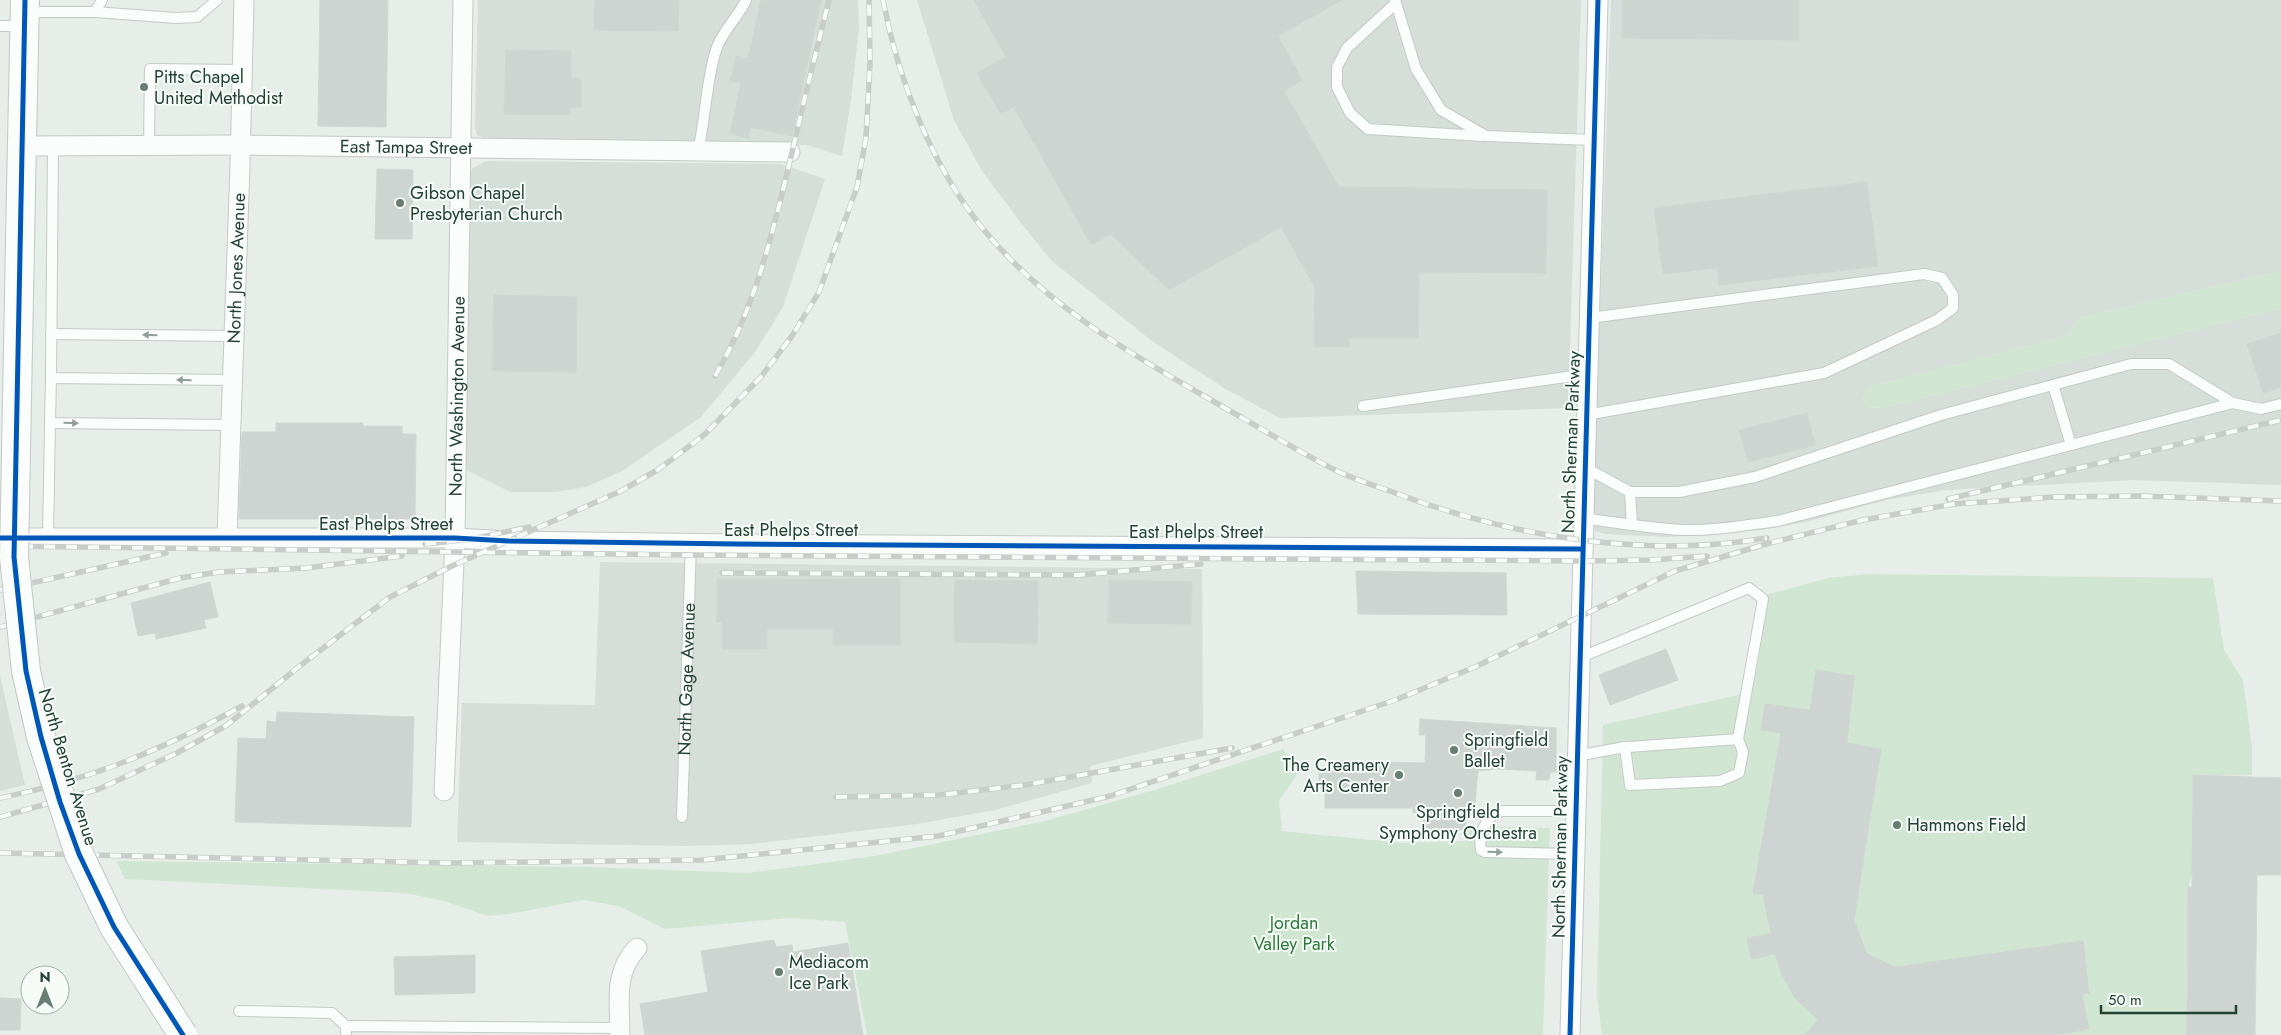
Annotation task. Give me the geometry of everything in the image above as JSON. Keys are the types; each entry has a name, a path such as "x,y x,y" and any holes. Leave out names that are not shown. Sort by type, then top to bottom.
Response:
{"main road":[{"name":"North Benton Avenue","path":"19,16 22,146 14,557 26,671 41,737 79,854 114,927 183,1035"}],"street":[{"name":"North Jones Avenue","path":"227,538 241,145 244,0"},
{"name":"North Washington Avenue","path":"444,791 455,538 459,147 463,0"},
{"name":"North Sherman Parkway","path":"1570,1035 1576,756 1598,0"},
{"name":"East Tampa Street","path":"22,146 241,145 790,152"},
{"name":"East Phelps Street","path":"0,538 455,538 508,541 691,543 1582,549"},
{"path":"620,1032 620,974 626,960 637,948"}],"lane":[{"path":"95,12 102,0"},
{"path":"19,16 95,12 176,18 197,17 217,0"},
{"path":"698,151 707,109 709,78 718,45 739,15 746,0"},
{"path":"1486,136 1441,110 1416,69 1395,1 1347,48 1338,66 1338,87 1350,113 1368,129 1486,136 1594,140"},
{"path":"149,145 150,69 242,70"},
{"path":"48,538 53,146"},
{"path":"1586,415 1824,373 1937,320 1954,308 1954,295 1942,278 1924,274 1589,318"},
{"path":"51,334 234,336"},
{"path":"1584,467 1630,492 1679,492 1755,477 1941,415 2131,364 2169,364 2233,403 2261,409 2281,404"},
{"path":"1363,406 1587,374"},
{"path":"51,378 232,380"},
{"path":"2053,385 2071,445"},
{"path":"1583,518 1632,526 1684,530 1729,528 1778,521 2233,403"},
{"path":"50,423 231,425"},
{"path":"1630,492 1632,526"},
{"name":"North Gage Avenue","path":"682,817 691,543"},
{"path":"1579,658 1749,588 1763,598 1738,739 1743,752 1739,773 1720,781 1630,785 1625,747"},
{"path":"1576,756 1625,747 1738,739"},
{"path":"1574,854 1485,852 1481,850 1480,844 1485,825 1491,815 1501,812 1575,812"},
{"path":"239,1011 332,1013 346,1031 620,1032"}],"shaded area":[{"path":"478,0 858,0 859,27 851,100 842,156 807,145 484,138 477,135 475,128"},
{"path":"917,0 1581,0 1568,408 1280,418 1224,388 1152,341 1052,261 1024,227 982,171 954,120"},
{"path":"1611,0 2281,0 2281,271 2079,318 2067,336 1872,386 1862,397 1866,407 1882,408 2281,308 2281,485 2134,480 1945,490 1886,500 1806,522 1761,530 1668,537 1605,534 1592,530"},
{"path":"486,161 781,164 825,179 783,307 755,352 701,417 622,471 586,487 556,492 510,492 466,470 470,176 472,169"},
{"path":"600,562 1202,569 1203,738 1090,766 1092,783 995,810 917,824 751,844 685,846 457,842 462,703 595,705"},
{"path":"0,676 25,785 0,791"}],"green space":[{"path":"2281,271 2281,308 1882,408 1866,407 1862,397 1872,386 2067,336 2079,318"},
{"name":"Hammons Field","path":"1868,574 2213,578 2224,650 2243,680 2252,746 2252,775 2193,776 2193,874 2188,887 2187,1035 1602,1035 1597,996 1603,725 1747,693 1762,596 1828,578"},
{"name":"Jordan Valley Park","path":"1283,749 1299,772 1279,801 1282,831 1402,843 1466,841 1471,826 1550,828 1543,1035 867,1035 845,922 789,918 665,929 618,906 584,900 488,916 444,901 405,893 125,879 116,861 590,867 748,873 875,856 1045,821 1154,790"}],"building":[{"path":"320,0 388,0 386,127 318,126"},
{"path":"595,0 679,0 678,31 594,30"},
{"path":"761,0 821,0 792,136 750,127 748,138 730,134 741,83 730,81 736,56 748,59"},
{"path":"974,0 1342,0 1278,36 1302,80 1284,91 1339,187 1547,190 1546,273 1419,272 1418,338 1349,338 1349,347 1314,347 1315,288 1281,227 1169,290 1111,234 1091,245 1014,107 1001,114 977,73 1006,57"},
{"path":"1622,0 1799,0 1799,40 1622,38"},
{"path":"506,50 571,51 571,78 581,79 581,107 570,107 570,115 504,114"},
{"path":"377,169 413,170 412,239 375,239"},
{"path":"1867,182 1878,266 1719,285 1717,268 1663,274 1654,208"},
{"path":"494,295 577,297 576,372 492,371"},
{"path":"2281,333 2281,387 2263,393 2247,344"},
{"path":"1807,413 1815,445 1748,462 1739,430"},
{"path":"276,423 363,423 363,426 402,426 402,434 416,434 415,519 239,519 242,432 276,432"},
{"path":"1356,571 1506,573 1507,615 1358,614"},
{"path":"717,579 900,579 900,645 833,645 833,629 767,629 767,649 722,649 722,622 717,622"},
{"path":"955,580 1038,581 1037,644 954,642"},
{"path":"1109,580 1192,582 1191,624 1108,623"},
{"path":"210,582 218,617 204,620 206,628 156,639 155,633 138,636 131,603"},
{"path":"1666,649 1678,680 1610,705 1599,675"},
{"path":"1816,670 1854,676 1847,743 1881,749 1854,920 1867,954 1895,967 2083,941 2089,993 2082,994 2089,1029 2054,1035 1804,1035 1818,1020 1794,997 1781,973 1775,954 1751,959 1747,938 1771,934 1763,895 1753,893 1781,733 1761,730 1765,704 1810,710"},
{"path":"277,712 414,717 411,827 235,822 238,738 266,739 267,721 276,722"},
{"name":"The Creamery Arts Center","path":"1420,719 1556,728 1556,772 1550,772 1549,780 1536,780 1537,771 1497,769 1478,771 1474,814 1466,814 1466,830 1423,828 1424,814 1413,813 1413,808 1325,808 1325,789 1319,789 1319,770 1337,770 1337,761 1425,763 1426,735 1419,735"},
{"path":"2193,775 2281,778 2281,875 2257,875 2255,1035 2187,1035 2188,887 2192,887"},
{"name":"Mediacom Ice Park","path":"774,940 776,947 792,945 793,952 848,943 863,1035 645,1035 640,1004 708,992 701,951"},
{"path":"475,955 475,993 395,995 394,957"},
{"path":"0,998 20,999 20,1030 0,1030"}],"railway":[{"path":"715,376 730,349 742,321 772,234 829,0"},
{"path":"0,817 99,789 177,753 227,725 390,597 454,565 621,491 659,469 704,435 760,378 792,336 819,292 857,187 866,138 870,62 869,0"},
{"path":"883,0 898,61 908,91 933,151 965,205 1006,255 1031,279 1084,321 1141,359 1337,471 1435,507 1528,531 1575,539 1624,544 1672,546 1720,544 1767,538"},
{"path":"1948,499 2281,420"},
{"path":"0,853 450,863 702,860 938,836 1110,796 1398,699 1477,666 1675,571 1766,544 1863,520 1954,504 2054,497 2141,496 2281,501"},
{"path":"425,544 472,539 529,527"},
{"path":"0,546 691,555 1582,561 1652,560 1707,556"},
{"path":"0,590 166,553"},
{"path":"0,627 180,578 219,572 306,568 402,556"},
{"path":"722,573 1078,575 1201,564"},
{"path":"0,798 65,782 125,762 154,750 242,706"},
{"path":"836,797 939,795 1025,785 1232,748"}],"cycle path":[{"path":"25,0 14,557 26,671 41,737 60,802 79,854 114,927 183,1035"},
{"path":"1570,1035 1598,0"},
{"path":"0,538 455,538 508,541 737,544 1582,549"}],"place":[{"name":"Pitts Chapel United Methodist","path":"144,87"},
{"name":"Gibson Chapel Presbyterian Church","path":"400,203"},
{"name":"Springfield Ballet","path":"1454,750"},
{"name":"The Creamery Arts Center","path":"1399,775"},
{"name":"Springfield Symphony Orchestra","path":"1458,793"},
{"name":"Hammons Field","path":"1897,825"},
{"name":"Mediacom Ice Park","path":"779,972"}]}
